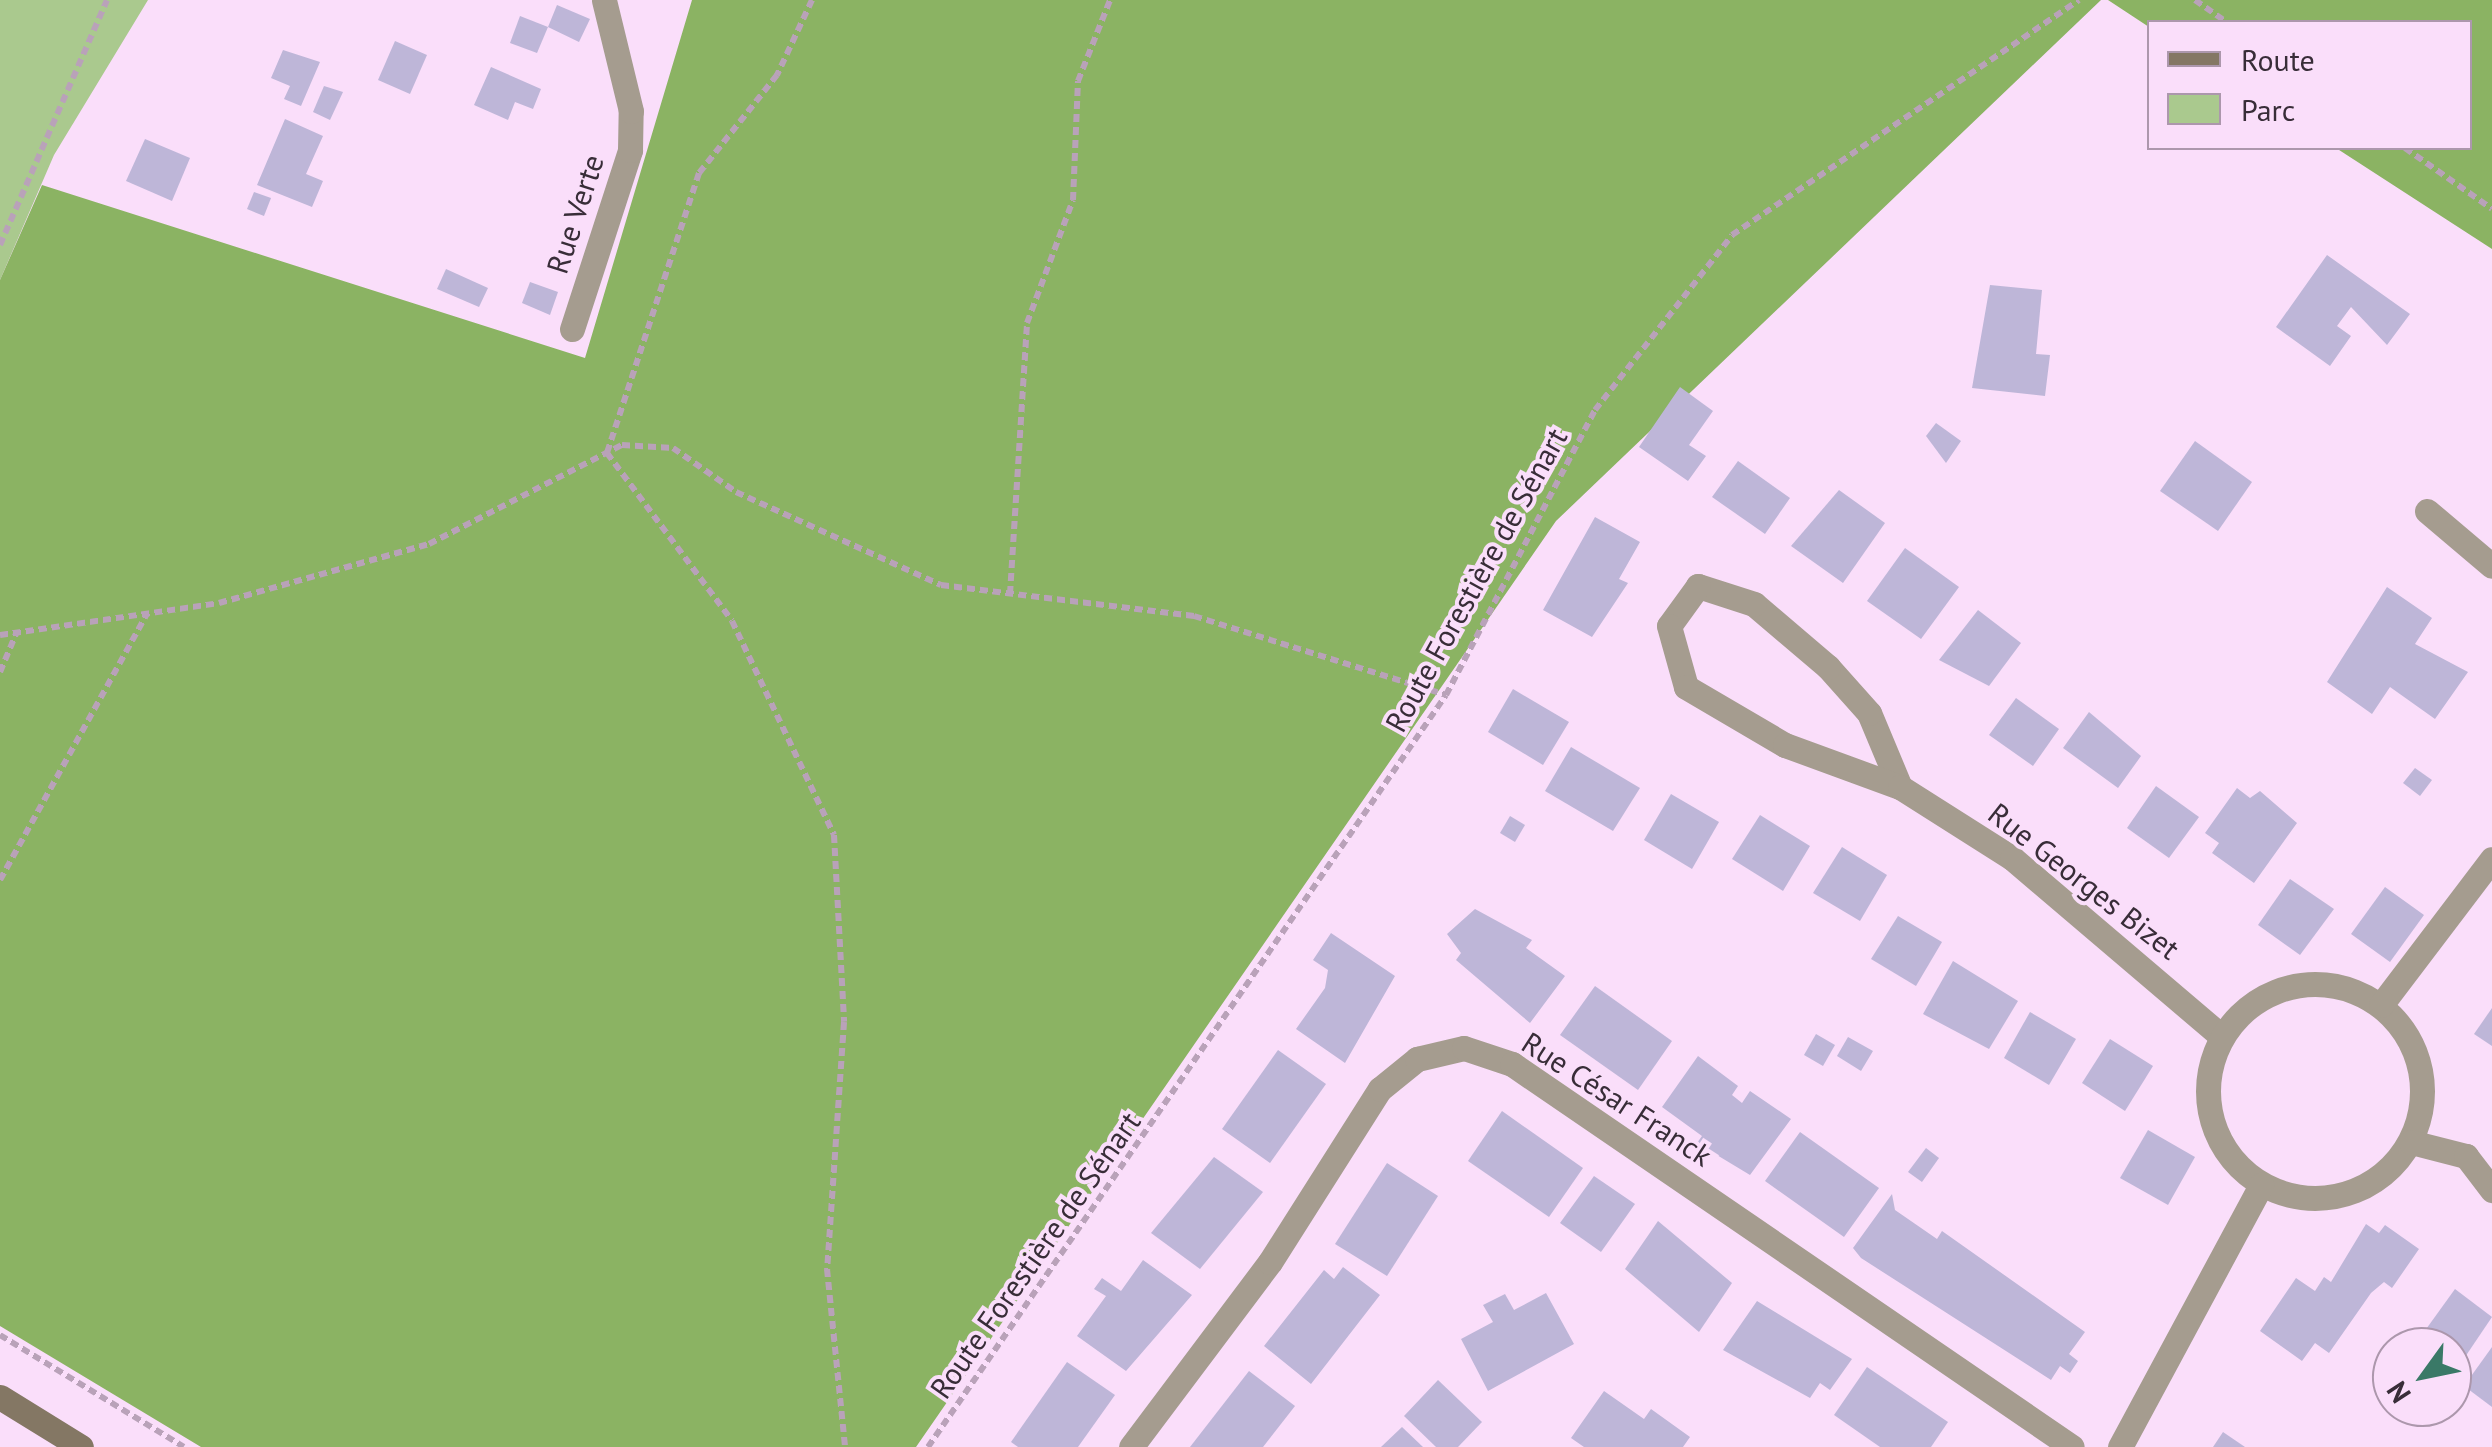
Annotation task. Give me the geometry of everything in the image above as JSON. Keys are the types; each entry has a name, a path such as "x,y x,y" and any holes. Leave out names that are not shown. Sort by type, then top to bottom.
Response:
{"main road":[{"path":"0,1398 81,1447"}],"street":[{"name":"Rue Verte","path":"572,330 630,150 631,111 604,0"},
{"path":"2427,511 2492,566"},
{"name":"Rue Georges Bizet","path":"1900,786 1868,713 1828,667 1754,604 1698,586 1669,626 1686,687 1785,745 1900,786 2012,858 2221,1036"},
{"path":"2381,1005 2492,859"},
{"path":"2306,982 2381,1005 2418,1060 2422,1106 2411,1142 2357,1191 2309,1200 2261,1185 2232,1161 2208,1113 2207,1075 2221,1036 2270,992 2306,982"},
{"name":"Rue César Franck","path":"1131,1447 1270,1262 1380,1089 1417,1058 1464,1048 1512,1064 2072,1447"},
{"path":"2411,1142 2466,1156 2492,1190"},
{"path":"2120,1447 2261,1185"}],"path":[{"path":"0,245 108,0"},
{"path":"606,453 699,173 777,74 812,0"},
{"path":"1010,594 1027,322 1073,200 1078,81 1110,0"},
{"name":"Route Forestière de Sénart","path":"928,1447 1446,695 1595,410 1732,234 2079,0"},
{"path":"2195,0 2224,20"},
{"path":"2408,150 2492,208"},
{"path":"0,636 219,603 429,544 606,453 673,448 736,492 941,585 1194,616 1446,695"},
{"path":"606,453 732,621 834,835 844,1022 827,1269 845,1447"},
{"path":"0,880 147,613"},
{"path":"0,672 17,633"},
{"path":"0,1335 184,1447"}],"green space":[{"path":"0,0 148,0 54,155 0,280"},
{"path":"692,0 2101,0 1556,521 916,1447 201,1447 0,1326 0,280 42,185 585,358"},
{"path":"2108,0 2492,0 2492,249 2339,150 2472,150 2472,20 2147,20 2147,26"}],"building":[{"path":"557,5 590,19 579,42 548,27"},
{"path":"520,16 548,27 537,53 510,43"},
{"path":"395,41 427,55 410,94 378,80"},
{"path":"283,50 320,62 301,106 284,99 290,86 271,78"},
{"path":"491,67 541,89 533,109 515,102 508,120 474,105"},
{"path":"324,86 343,92 330,120 313,112"},
{"path":"285,119 323,136 306,174 323,181 312,207 257,185"},
{"path":"145,139 190,158 172,201 126,181"},
{"path":"254,192 271,198 264,216 247,209"},
{"path":"2327,255 2410,314 2387,345 2351,307 2337,326 2351,336 2330,366 2276,327"},
{"path":"446,269 488,288 479,307 437,289"},
{"path":"530,282 558,292 550,315 522,303"},
{"path":"1990,285 2042,290 2036,354 2050,355 2045,396 1972,388"},
{"path":"1680,387 1713,411 1689,445 1706,456 1688,481 1639,447"},
{"path":"1936,423 1961,441 1946,463 1926,436"},
{"path":"2195,441 2252,482 2218,531 2160,491"},
{"path":"1738,461 1790,498 1765,534 1712,497"},
{"path":"1839,490 1885,523 1843,583 1791,546"},
{"path":"1595,517 1640,542 1619,579 1628,583 1592,637 1543,610"},
{"path":"1905,548 1959,587 1921,639 1867,601"},
{"path":"2387,587 2432,618 2415,644 2468,672 2435,719 2390,687 2372,714 2327,682"},
{"path":"1978,610 2021,643 1989,686 1939,660"},
{"path":"1513,689 1569,722 1543,765 1488,732"},
{"path":"2016,698 2059,729 2033,766 1989,735"},
{"path":"2089,712 2141,756 2118,788 2063,748"},
{"path":"1571,747 1640,788 1613,831 1545,791"},
{"path":"2415,768 2432,780 2420,796 2403,783"},
{"path":"2156,786 2199,817 2169,858 2127,828"},
{"path":"2237,788 2250,798 2260,791 2297,823 2254,883 2212,853 2219,843 2205,833"},
{"path":"1671,794 1719,822 1692,869 1644,840"},
{"path":"1760,815 1810,846 1783,891 1732,859"},
{"path":"1510,816 1525,825 1515,842 1500,833"},
{"path":"1842,847 1887,875 1860,921 1813,893"},
{"path":"2290,879 2334,909 2300,955 2258,925"},
{"path":"2385,887 2424,915 2390,962 2351,934"},
{"path":"1475,909 1532,940 1526,948 1565,976 1530,1023 1456,960 1461,953 1447,934"},
{"path":"1898,916 1942,942 1916,986 1871,959"},
{"path":"1331,933 1395,976 1345,1063 1296,1029 1325,988 1328,970 1313,960"},
{"path":"1953,961 2018,1001 1989,1049 1923,1014"},
{"path":"1595,986 1672,1041 1638,1090 1560,1035"},
{"path":"2492,1008 2492,1046 2474,1034"},
{"path":"2030,1012 2076,1039 2049,1085 2004,1058"},
{"path":"1816,1034 1835,1045 1823,1066 1804,1055"},
{"path":"1848,1037 1873,1051 1861,1071 1837,1056"},
{"path":"2110,1039 2153,1066 2125,1111 2082,1083"},
{"path":"1278,1050 1326,1084 1270,1163 1222,1129"},
{"path":"1698,1056 1738,1086 1732,1095 1742,1103 1750,1091 1791,1119 1750,1175 1697,1143 1702,1136 1662,1107"},
{"path":"1502,1111 1583,1168 1549,1217 1468,1161"},
{"path":"2148,1130 2195,1157 2168,1205 2120,1178"},
{"path":"1800,1132 1879,1188 1844,1237 1765,1181"},
{"path":"1926,1148 1939,1158 1922,1182 1908,1172"},
{"path":"1214,1157 1263,1192 1200,1269 1151,1233"},
{"path":"1387,1163 1438,1196 1387,1276 1335,1244"},
{"path":"1594,1176 1635,1204 1601,1252 1560,1223"},
{"path":"1892,1194 1895,1210 1937,1239 1942,1231 2085,1332 2069,1354 2078,1361 2070,1373 2060,1366 2051,1380 1861,1258 1853,1248"},
{"path":"1658,1221 1732,1283 1699,1332 1625,1269"},
{"path":"2366,1224 2379,1233 2385,1225 2419,1249 2392,1288 2384,1282 2371,1293 2329,1353 2315,1343 2302,1361 2260,1331 2296,1278 2315,1291 2324,1277 2331,1282"},
{"path":"1143,1260 1192,1295 1126,1371 1077,1336 1106,1296 1094,1289 1102,1278 1121,1291"},
{"path":"1343,1267 1380,1295 1311,1384 1264,1346 1324,1270 1334,1279"},
{"path":"2455,1289 2492,1317 2472,1347 2472,1327 2428,1327"},
{"path":"1546,1293 1574,1344 1488,1391 1461,1339 1493,1322 1483,1305 1505,1294 1514,1310"},
{"path":"1757,1301 1852,1359 1830,1390 1820,1383 1810,1398 1723,1350"},
{"path":"2492,1347 2492,1407 2472,1392 2472,1375"},
{"path":"1067,1362 1115,1395 1078,1447 1018,1447 1011,1442"},
{"path":"1867,1367 1948,1422 1931,1447 1880,1447 1834,1415"},
{"path":"1249,1371 1295,1406 1263,1447 1190,1447"},
{"path":"1438,1380 1482,1422 1458,1447 1436,1447 1404,1416"},
{"path":"1604,1391 1644,1419 1651,1409 1690,1437 1683,1447 1584,1447 1571,1438"},
{"path":"1402,1427 1423,1447 1381,1447"},
{"path":"2223,1432 2245,1447 2213,1447"}]}
